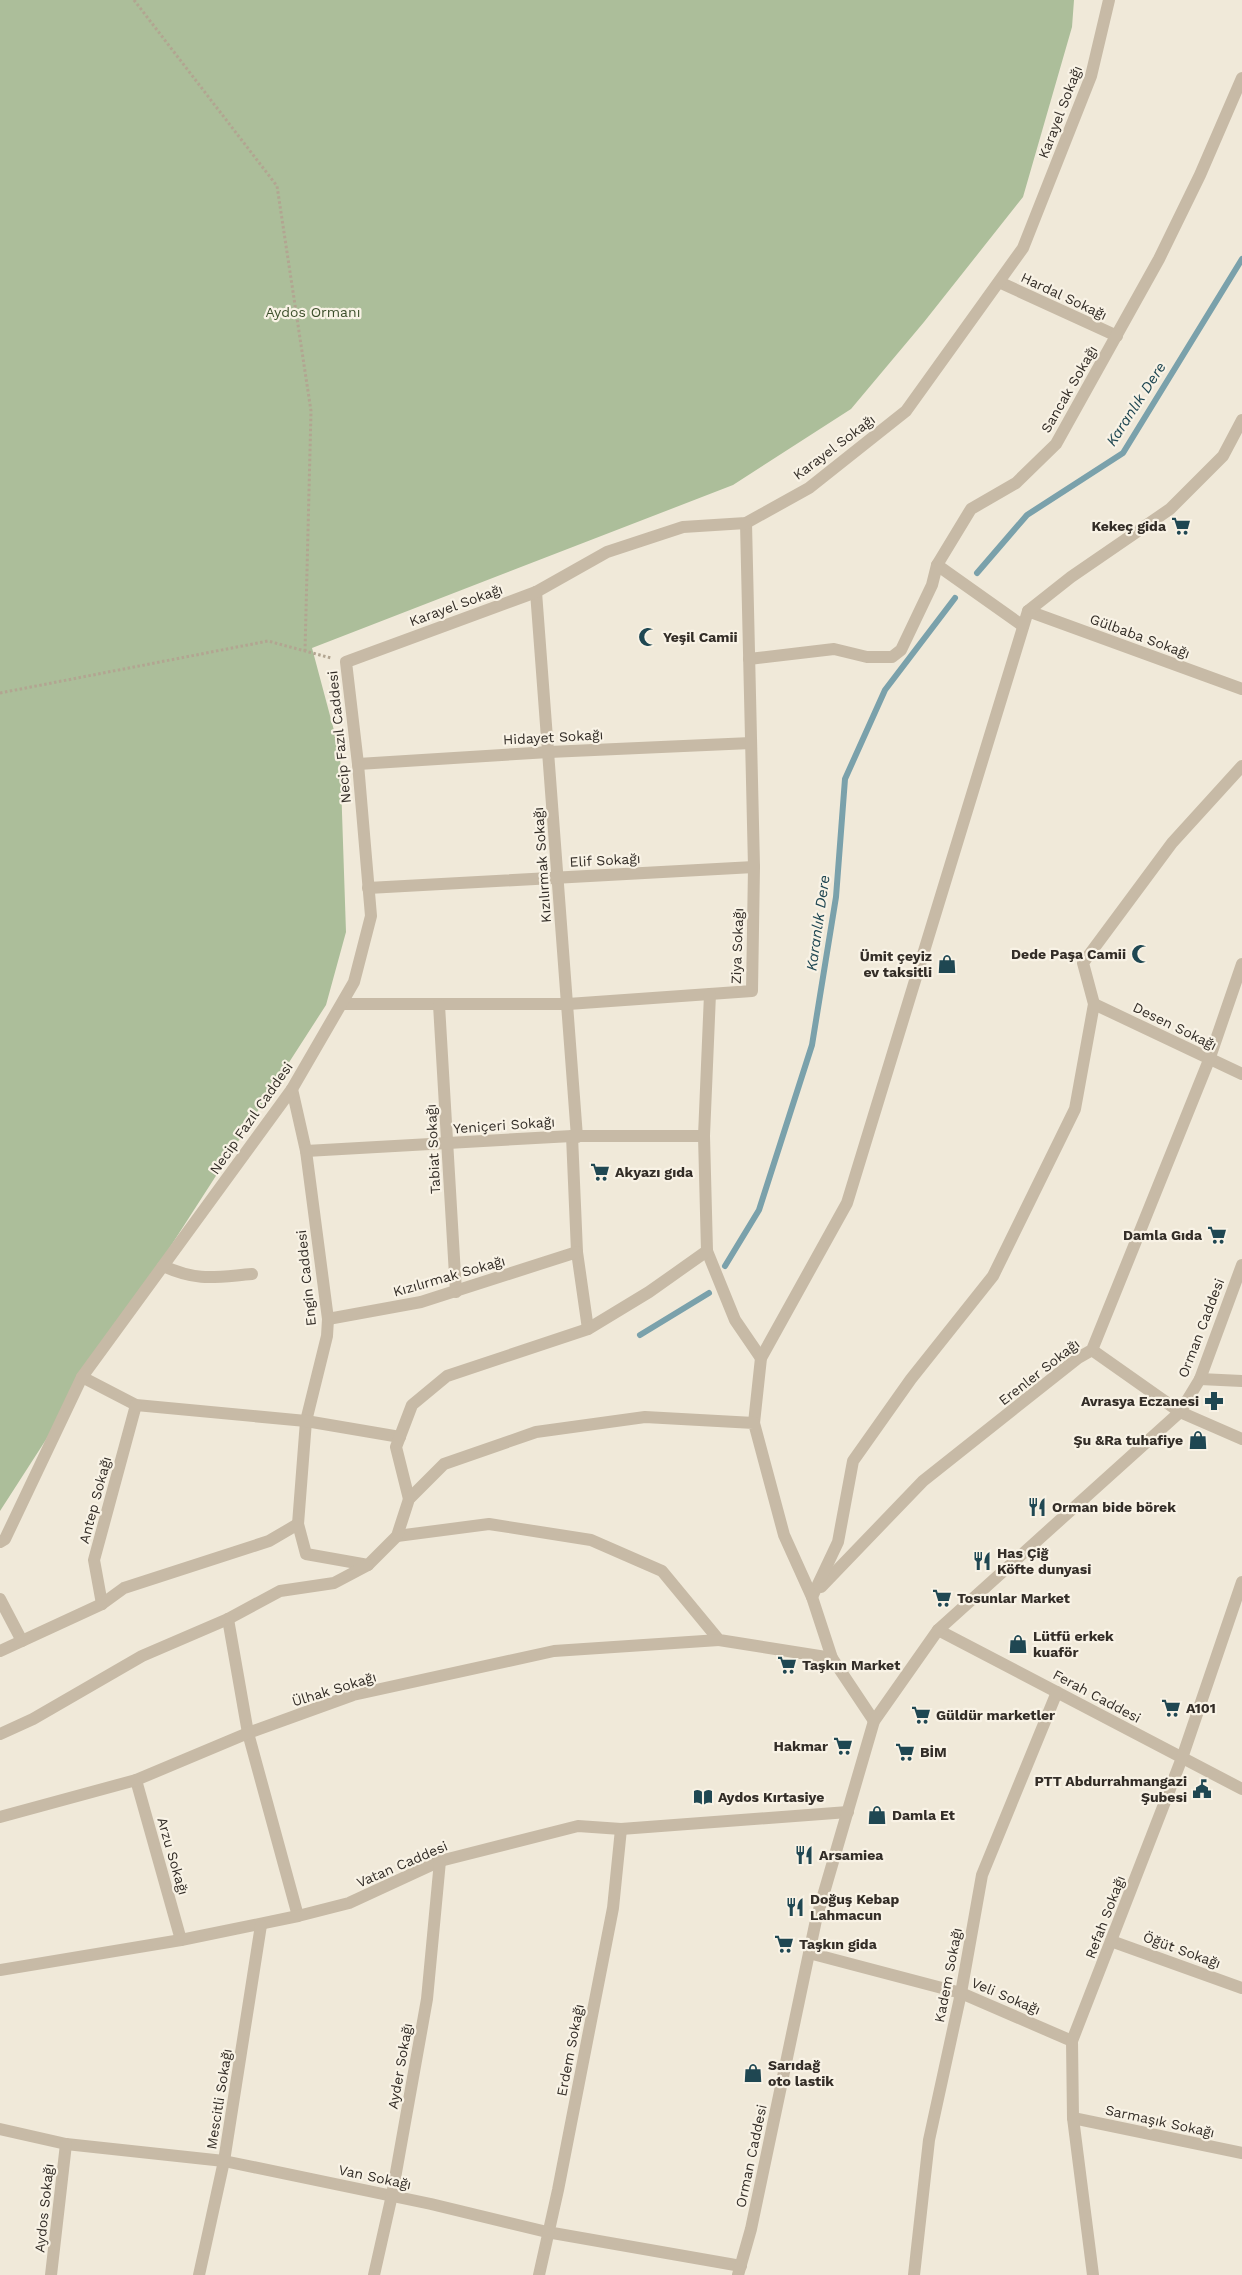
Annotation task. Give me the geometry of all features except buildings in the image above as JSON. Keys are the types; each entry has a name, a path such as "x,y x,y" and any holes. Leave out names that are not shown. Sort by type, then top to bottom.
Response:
{"street":[{"name":"Karayel Sokağı","path":"346,662 536,592 606,552 683,527 746,523 809,488 906,411 1023,248 1091,76 1109,0"},
{"name":"Sancak Sokağı","path":"749,659 834,649 867,657 892,657 901,650 932,585 937,565 970,509 1016,483 1056,444 1159,259 1200,175 1242,78"},
{"name":"Hardal Sokağı","path":"999,282 1117,336"},
{"path":"874,1721 832,1658 812,1597 784,1534 754,1424 761,1358 846,1204 1028,611 1072,577 1170,509 1223,456 1242,420"},
{"name":"Ziya Sokağı","path":"342,1004 568,1004 752,991 754,868 746,523"},
{"path":"937,565 1023,626"},
{"name":"Kızılırmak Sokağı","path":"536,592 568,1004 577,1252 588,1329"},
{"name":"Gülbaba Sokağı","path":"1028,611 1242,689"},
{"name":"Necip Fazıl Caddesi","path":"0,1542 5,1539 82,1377 292,1089 354,982 371,916 358,764 346,662"},
{"name":"Hidayet Sokağı","path":"358,764 549,752 751,743"},
{"path":"812,1597 838,1542 853,1461 912,1379 993,1276 1075,1110 1094,1004 1083,964 1172,843 1242,766"},
{"name":"Elif Sokağı","path":"368,888 754,868"},
{"name":"Erenler Sokağı","path":"812,1597 923,1481 1078,1358 1092,1350 1209,1060 1242,964"},
{"path":"710,994 704,1136 707,1251 735,1320 761,1358"},
{"name":"Desen Sokağı","path":"1094,1004 1242,1074"},
{"name":"Tabiat Sokağı","path":"439,1005 456,1292"},
{"name":"Engin Caddesi","path":"292,1089 306,1151 328,1319 327,1336 306,1421 298,1524 306,1554 368,1565"},
{"name":"Yeniçeri Sokağı","path":"306,1151 574,1136 704,1136"},
{"path":"409,1499 396,1447 412,1405 447,1376 588,1329 649,1292 707,1251"},
{"name":"Kızılırmak Sokağı","path":"328,1319 365,1314 456,1292 577,1252"},
{"name":"Orman Caddesi","path":"740,2270 816,1920 874,1721 938,1630 1180,1412 1200,1378 1242,1265"},
{"path":"163,1266 190,1277 202,1278 252,1274"},
{"path":"1092,1350 1180,1412 1242,1439"},
{"path":"82,1377 136,1405 306,1421 400,1437"},
{"path":"1200,1378 1242,1381"},
{"name":"Antep Sokağı","path":"102,1604 94,1560 136,1405"},
{"path":"0,1734 33,1719 142,1656 228,1619 280,1591 334,1582 368,1565 397,1536 409,1499 444,1464 536,1432 645,1417 754,1424"},
{"path":"0,1651 102,1604 124,1588 269,1540 298,1524"},
{"path":"397,1536 489,1524 591,1540 662,1571 719,1640"},
{"name":"Refah Sokağı","path":"1093,2275 1072,2118 1072,2041 1182,1758 1242,1582"},
{"path":"0,1599 22,1641"},
{"path":"228,1619 248,1733 298,1916"},
{"name":"Ferah Caddesi","path":"938,1630 1242,1789"},
{"name":"Ülhak Sokağı","path":"0,1817 136,1780 248,1733 353,1695 554,1651 719,1640 832,1658"},
{"name":"Kadem Sokağı","path":"914,2275 929,2140 961,1993 982,1875 1057,1692"},
{"name":"Arzu Sokağı","path":"136,1780 181,1940"},
{"name":"Vatan Caddesi","path":"0,1970 181,1940 298,1916 350,1903 440,1861 578,1826 621,1829 848,1812"},
{"name":"Erdem Sokağı","path":"539,2275 558,2190 613,1908 621,1829"},
{"name":"Ayder Sokağı","path":"374,2275 392,2195 427,1999 440,1861"},
{"name":"Mescitli Sokağı","path":"199,2275 224,2161 261,1925"},
{"name":"Öğüt Sokağı","path":"1111,1941 1242,1988"},
{"name":"Veli Sokağı","path":"809,1953 961,1993 1072,2041"},
{"name":"Sarmaşık Sokağı","path":"1072,2118 1242,2153"},
{"name":"Van Sokağı","path":"0,2129 66,2144 224,2161 392,2195 548,2232 740,2270"},
{"name":"Aydos Sokağı","path":"51,2275 66,2144"}],"path":[{"path":"134,0 277,186 311,411 305,651"},
{"path":"0,694 268,641 346,662"}],"green space":[{"name":"Aydos Ormanı","path":"0,0 1074,0 1072,27 1023,197 924,322 851,409 733,485 312,648 340,753 346,932 326,1005 0,1511"}],"waterway":[{"name":"Karanlık Dere","path":"977,573 1027,515 1123,453 1242,259"},
{"name":"Karanlık Dere","path":"725,1266 759,1210 812,1045 836,897 845,779 885,690 955,598"},
{"name":"Karanlık Dere","path":"640,1335 709,1293"}],"place":[{"name":"Kekeç gida","path":"1181,526"},
{"name":"Yeşil Camii","path":"648,637"},
{"name":"Dede Paşa Camii","path":"1141,954"},
{"name":"Ümit çeyiz ev taksitli","path":"947,964"},
{"name":"Akyazı gıda","path":"600,1172"},
{"name":"Damla Gıda","path":"1217,1235"},
{"name":"Avrasya Eczanesi","path":"1214,1401"},
{"name":"Şu &Ra tuhafiye","path":"1198,1440"},
{"name":"Orman bide börek","path":"1037,1507"},
{"name":"Has Çiğ Köfte dunyasi","path":"982,1561"},
{"name":"Tosunlar Market","path":"942,1598"},
{"name":"Lütfü erkek kuaför","path":"1018,1644"},
{"name":"Taşkın Market","path":"787,1665"},
{"name":"A101","path":"1171,1708"},
{"name":"Güldür marketler","path":"921,1715"},
{"name":"Hakmar","path":"843,1746"},
{"name":"BİM","path":"905,1752"},
{"name":"PTT Abdurrahmangazi Şubesi","path":"1202,1789"},
{"name":"Aydos Kırtasiye","path":"703,1797"},
{"name":"Damla Et","path":"877,1815"},
{"name":"Arsamiea","path":"804,1855"},
{"name":"Doğuş Kebap Lahmacun","path":"795,1907"},
{"name":"Taşkın gida","path":"784,1944"},
{"name":"Sarıdağ oto lastik","path":"753,2073"}]}
